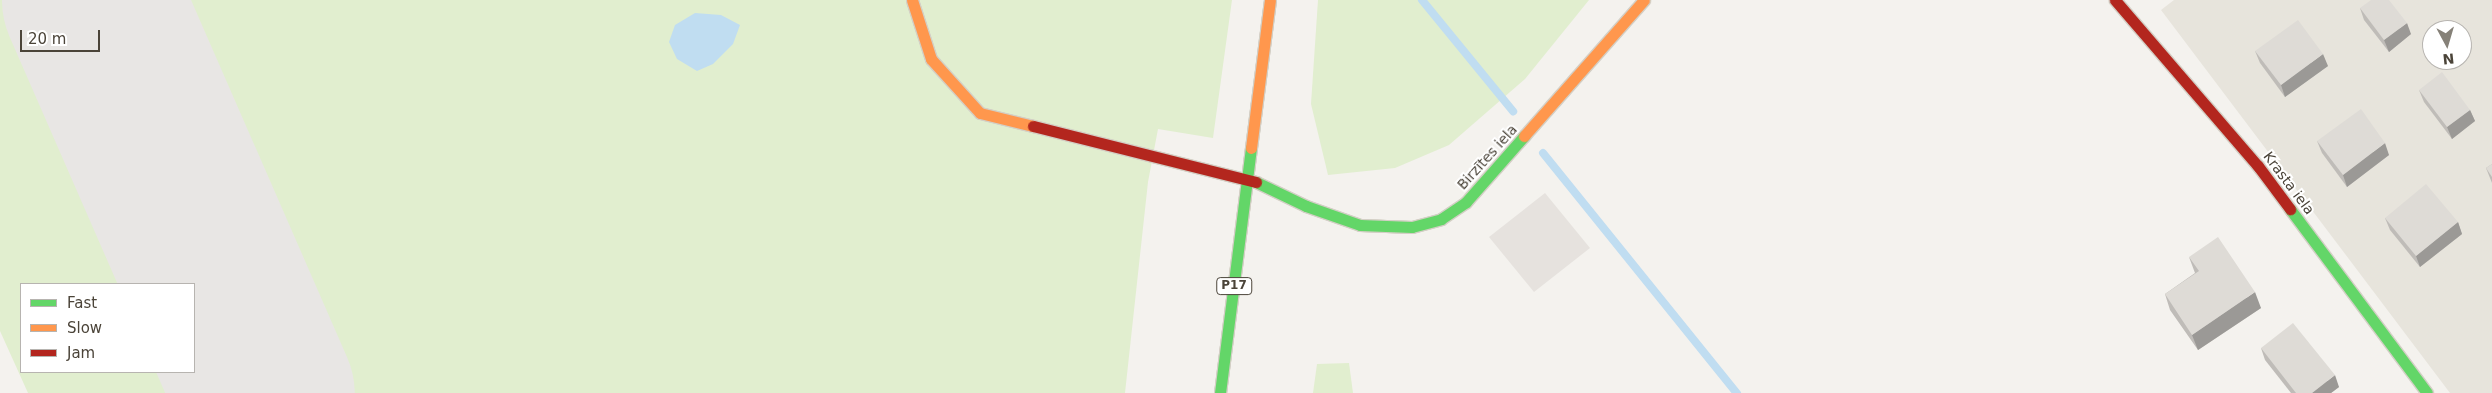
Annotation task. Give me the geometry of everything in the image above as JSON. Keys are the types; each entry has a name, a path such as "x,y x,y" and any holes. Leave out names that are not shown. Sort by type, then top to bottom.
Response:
{"street":[{"name":"Birzītes iela","path":"912,0 931,59 980,113 1248,178 1306,206 1360,225 1412,227 1441,219 1466,202 1644,0"},
{"name":"P17","path":"1220,393 1270,0"},
{"name":"Krasta iela","path":"2115,0 2258,166 2427,393"}],"shaded area":[{"path":"2174,0 2492,0 2492,393 2450,393 2161,10"},
{"path":"1545,193 1590,248 1534,292 1489,237"}],"green space":[{"path":"0,0 1232,0 1213,138 1158,129 1148,182 1125,393 28,393 0,331"},
{"path":"1318,0 1589,0 1525,79 1449,145 1395,168 1328,175 1311,104"},
{"path":"1349,363 1353,393 1313,393 1317,364"}],"water":[{"path":"695,13 721,15 740,25 733,44 713,64 697,71 677,59 669,42 675,25"}],"building":[{"path":"2371,0 2389,0 2407,23 2384,40 2360,8"},
{"path":"2298,20 2323,54 2281,85 2255,51"},
{"path":"2442,72 2470,110 2447,127 2419,90"},
{"path":"2361,109 2385,143 2343,175 2317,141"},
{"path":"2492,164 2492,177 2486,168"},
{"path":"2426,184 2458,222 2416,256 2385,218"},
{"path":"2218,237 2255,292 2192,335 2165,294 2199,271 2189,257"},
{"path":"2293,323 2335,375 2312,393 2296,393 2261,348"}],"waterway":[{"path":"1422,0 1513,111"},
{"path":"1543,153 1737,393"}],"runway":[{"path":"92,0 264,393"}],"traffic: fast":[{"path":"1256,182 1306,206 1360,225 1412,227 1441,219 1466,202 1524,136"},
{"path":"1220,393 1251,148"},
{"path":"2290,209 2427,393"}],"traffic: slow":[{"path":"912,0 931,59 980,113 1033,126"},
{"path":"1251,148 1270,0"},
{"path":"1524,136 1644,0"}],"traffic: jam":[{"path":"2115,0 2258,166 2290,209"},
{"path":"1033,126 1256,182"}]}
